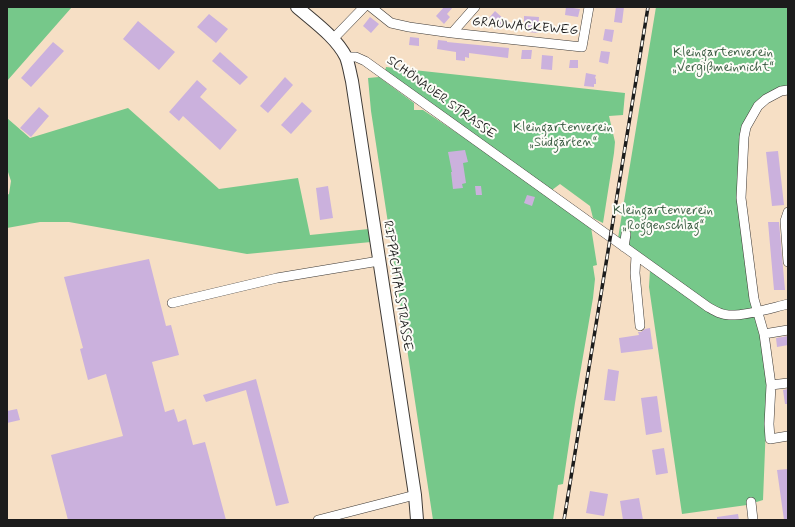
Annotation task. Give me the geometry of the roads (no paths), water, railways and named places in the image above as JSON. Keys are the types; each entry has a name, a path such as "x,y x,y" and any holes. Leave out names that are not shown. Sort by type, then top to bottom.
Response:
{"main road":[{"path":"297,7 339,45 346,57"},
{"name":"RIPPACHTALSTRASSE","path":"346,57 352,82 380,261 415,495 417,520"}],"street":[{"path":"333,39 364,7"},
{"name":"GRAUWACKEWEG","path":"371,7 391,23 409,27 582,47 589,7"},
{"name":"GRAUWACKEWEG","path":"452,33 475,7"},
{"name":"SCHÖNAUER STRASSE","path":"346,57 356,57 365,61 700,302 715,311 721,314 738,315 788,304"},
{"path":"788,90 781,91 766,99 758,106 746,127 743,151 741,198 754,299 764,334 771,385 769,424 770,439 788,436"},
{"path":"788,212 785,221 788,262"},
{"path":"624,247 626,234"},
{"path":"636,256 635,273 640,326"},
{"path":"172,303 277,278 380,261"},
{"path":"764,334 788,330"},
{"path":"771,385 788,383"},
{"path":"318,520 415,495"},
{"path":"751,502 753,520"}],"railway":[{"path":"564,520 648,7"}],"park label":[{"name":"Kleingartenverein „Vergißmeinnicht“","path":"723,60"},
{"name":"Kleingartenverein „Südgärten“","path":"563,136"},
{"name":"Kleingartenverein „Roggenschlag“","path":"663,218"}]}
